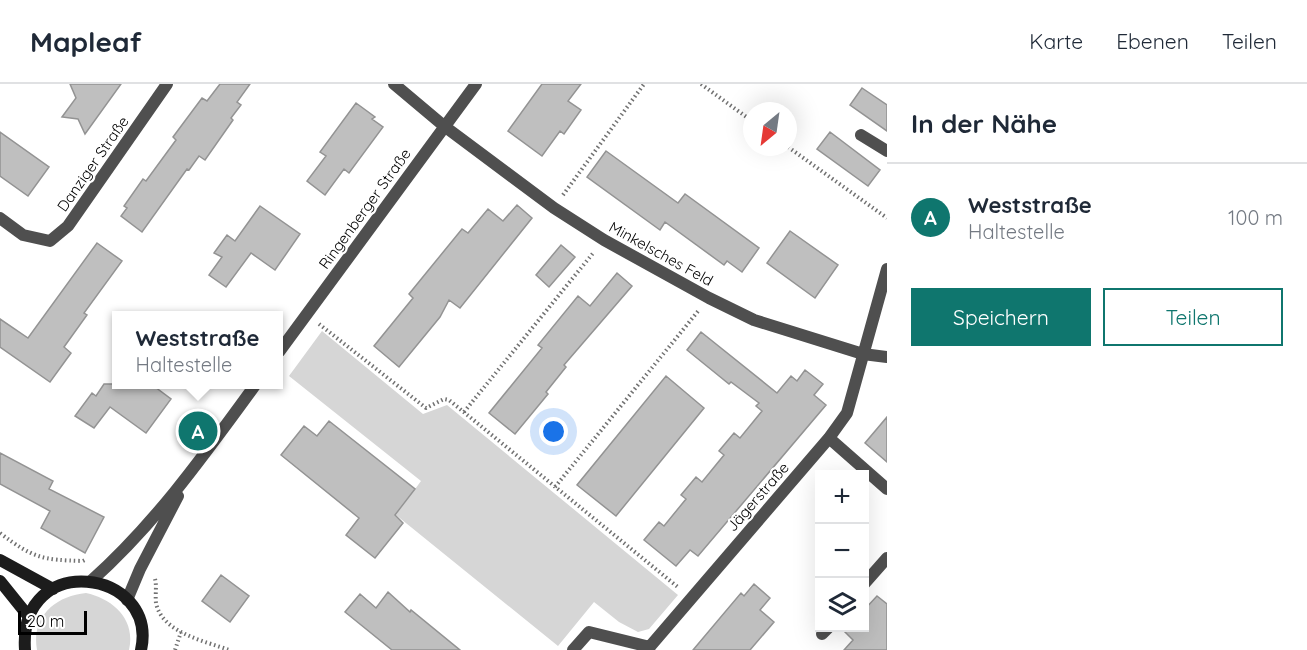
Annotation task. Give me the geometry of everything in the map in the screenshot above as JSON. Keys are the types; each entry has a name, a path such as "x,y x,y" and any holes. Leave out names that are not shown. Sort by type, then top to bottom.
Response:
{"main road":[{"path":"0,560 53,589"},
{"path":"0,581 29,617"},
{"path":"26,650 24,634 29,617 38,601 53,589 72,581 91,581 111,587 127,600 135,609 140,621 145,649"}],"street":[{"name":"Danziger Straße","path":"0,218 23,235 50,241 68,226 166,84"},
{"path":"394,84 444,126"},
{"name":"Ringenberger Straße","path":"283,347 476,84"},
{"name":"Minkelsches Feld","path":"444,126 554,208 604,240 709,298 754,320 863,354 887,357"},
{"path":"861,135 887,151"},
{"name":"Jägerstraße","path":"573,650 589,632 649,648 829,438 847,413 887,269"},
{"path":"91,581 119,556 187,478 252,389"},
{"path":"829,438 887,489"},
{"path":"127,600 140,569 187,478"},
{"path":"869,578 887,558"}],"path":[{"path":"554,208 644,84"},
{"path":"700,84 743,115"},
{"path":"797,153 887,218"},
{"path":"464,412 604,240"},
{"path":"555,487 709,298"},
{"path":"307,314 426,408 444,399 449,400 691,598"},
{"path":"0,533 22,550 48,560 83,561 92,557"},
{"path":"140,569 156,580 156,604 168,622 181,632 229,650"},
{"path":"176,650 181,632"}],"shaded area":[{"path":"322,331 423,414 447,405 678,595 649,629 638,632 619,622 594,602 558,646 396,515 421,481 289,376"},
{"path":"86,593 105,600 120,612 129,629 129,650 37,650 38,628 48,610 64,599"}],"building":[{"path":"70,84 121,84 85,134 78,119 62,117 76,98"},
{"path":"220,84 250,84 237,102 241,105 231,118 233,120 205,160 199,156 189,170 187,169 142,232 121,216 127,208 124,206 143,179 146,181 176,140 173,137 202,98 207,101"},
{"path":"542,84 581,84 568,101 581,110 564,134 560,131 542,156 508,131"},
{"path":"862,88 887,105 887,131 850,105"},
{"path":"356,103 375,117 372,119 383,127 349,173 344,169 325,195 307,181 326,156 320,152"},
{"path":"0,132 49,167 28,196 0,176"},
{"path":"830,132 880,170 868,186 817,149"},
{"path":"606,151 678,203 685,194 759,248 742,272 727,261 724,265 665,222 660,230 587,177"},
{"path":"517,205 532,218 460,308 449,300 440,317 399,367 374,346 413,298 409,294 462,229 468,233 488,209 503,221"},
{"path":"260,206 300,234 275,270 251,253 226,287 209,275 222,257 214,253 227,235 235,241"},
{"path":"790,231 838,265 815,298 767,263"},
{"path":"97,243 122,261 84,313 87,315 64,347 71,353 50,382 0,347 0,319 28,338"},
{"path":"561,245 575,257 549,287 536,275"},
{"path":"617,273 632,286 564,365 566,367 546,392 548,394 515,434 489,413 542,348 538,345 578,296 590,306"},
{"path":"701,332 777,393 791,376 797,381 805,370 823,384 814,395 826,405 698,556 690,550 676,566 644,540 659,522 664,526 686,499 681,495 696,477 702,482 724,455 719,451 734,433 740,438 762,411 756,406 759,403 731,382 729,384 687,350"},
{"path":"666,376 704,408 616,516 577,485"},
{"path":"104,384 112,384 112,389 158,389 171,399 146,433 110,407 94,428 75,416 92,393 96,396"},
{"path":"887,417 887,462 865,443"},
{"path":"329,421 415,489 395,515 403,523 375,558 346,535 359,518 281,455 304,426 317,436"},
{"path":"0,453 53,481 49,489 104,517 85,553 41,528 50,511 0,484"},
{"path":"221,575 249,596 230,622 202,601"},
{"path":"754,584 770,598 760,610 774,622 750,650 693,650 741,593 744,596"},
{"path":"388,592 460,650 392,650 345,612 360,594 376,608"},
{"path":"877,596 887,604 887,650 844,650 853,640 845,632 869,632 869,605"}],"place":[{"name":"Weststraße","path":"198,431"}]}
